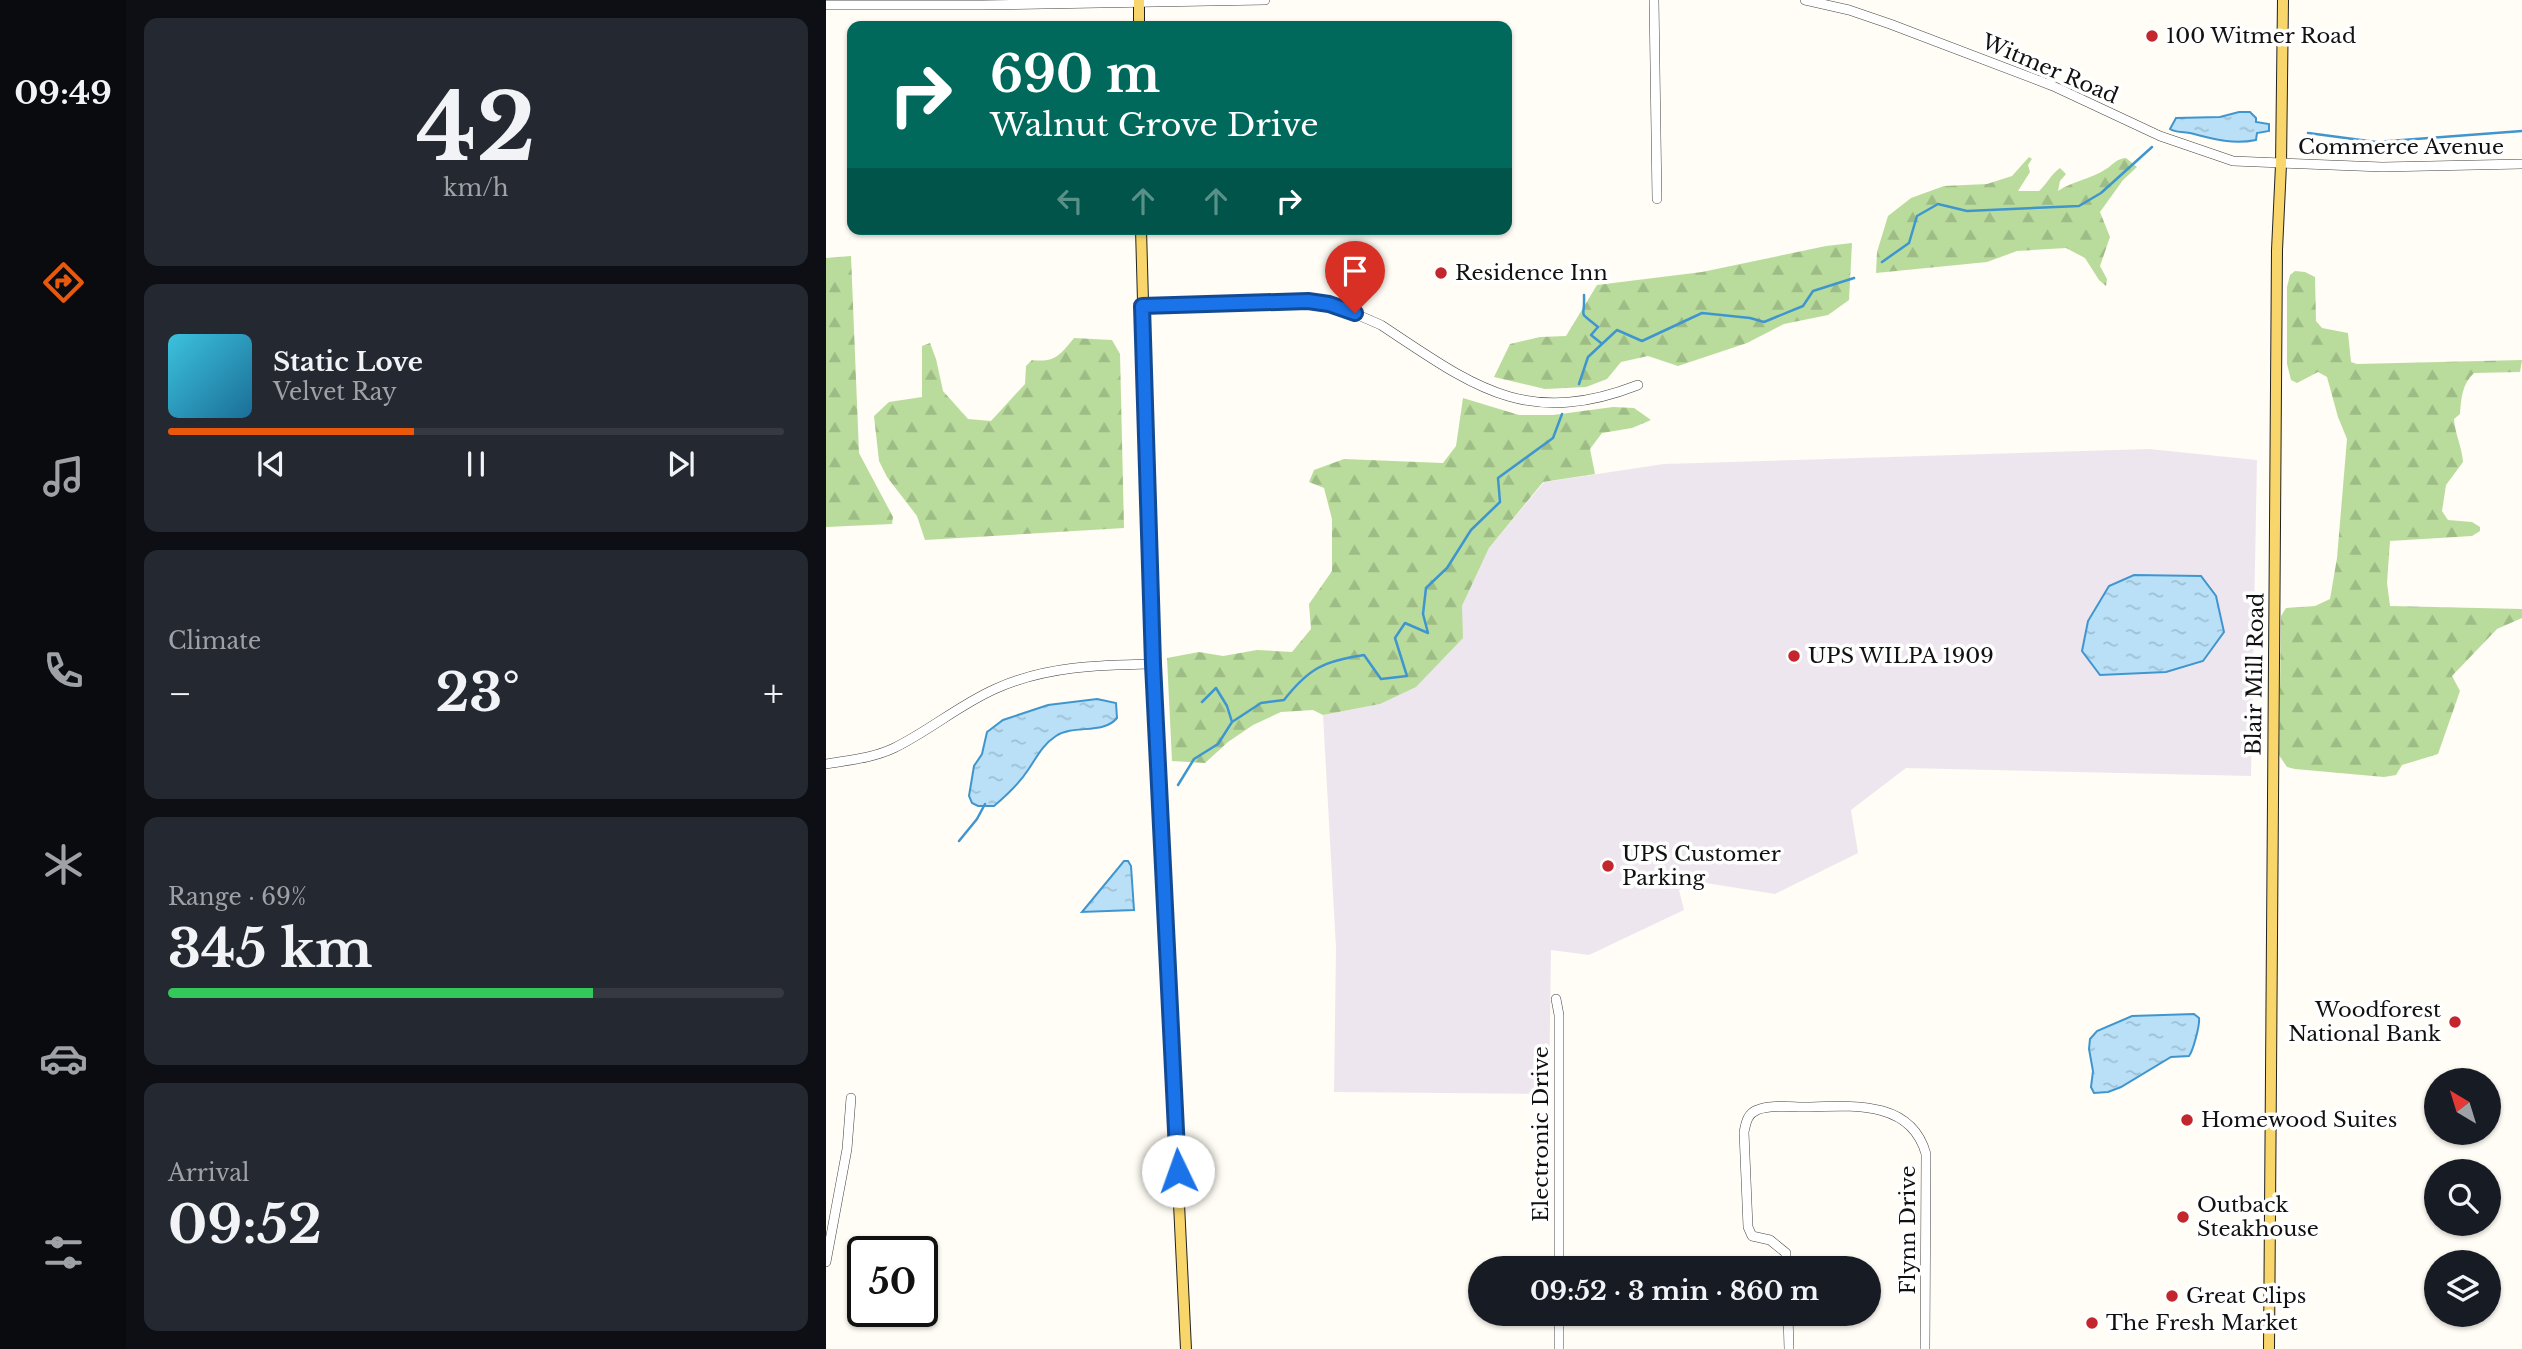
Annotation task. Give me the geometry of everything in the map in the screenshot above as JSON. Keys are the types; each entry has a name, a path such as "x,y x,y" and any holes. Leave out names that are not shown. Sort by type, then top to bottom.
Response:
{"main road":[{"name":"Blair Mill Road","path":"2269,1349 2277,250 2283,0"},
{"path":"1139,1 1139,21"},
{"path":"1141,235 1153,664 1186,1349"}],"street":[{"path":"826,5 1265,0"},
{"path":"1654,0 1657,199"},
{"name":"Witmer Road","path":"1805,0 1849,10 1913,32 2053,86 2171,140 2233,161 2281,165"},
{"name":"Commerce Avenue","path":"2281,165 2382,167 2522,164"},
{"path":"1142,306 1296,301 1329,304 1366,317 1475,384 1514,399 1557,404 1590,400 1638,385"},
{"path":"826,764 862,758 892,749 965,703 1024,677 1097,665 1153,664"},
{"name":"Electronic Drive","path":"1556,999 1559,1015 1559,1256"},
{"path":"826,1260 847,1149 851,1097"},
{"name":"Flynn Drive","path":"1786,1256 1770,1240 1752,1237 1748,1227 1744,1132 1748,1118 1760,1108 1860,1106 1880,1109 1904,1120 1923,1144 1926,1154 1925,1349"},
{"path":"1559,1326 1559,1349"},
{"path":"1788,1326 1789,1349"}],"shaded area":[{"path":"2149,449 2257,460 2251,776 1906,768 1851,810 1858,853 1775,894 1693,881 1679,890 1684,910 1589,955 1551,950 1549,1094 1334,1092 1336,948 1323,715 1380,704 1462,606 1489,548 1544,482 1664,464"}],"green space":[{"path":"2029,157 2032,159 2028,165 2030,172 2018,191 2039,191 2060,168 2066,174 2060,181 2058,191 2126,158 2137,167 2123,180 2100,212 2110,237 2100,266 2107,279 2106,286 2085,258 2066,248 2017,251 1987,262 1876,273 1877,252 1888,216 1911,198 1944,186 1987,184 2012,176"},
{"path":"1852,243 1849,300 1828,315 1784,324 1747,343 1678,366 1648,356 1621,362 1607,379 1586,387 1545,389 1494,377 1510,344 1540,337 1566,336 1597,285 1702,272"},
{"path":"851,256 859,453 893,517 892,524 826,527 826,258"},
{"path":"2295,271 2315,277 2316,321 2322,328 2348,333 2351,362 2522,360 2520,372 2474,373 2465,387 2460,414 2454,419 2463,462 2446,485 2442,511 2448,520 2472,522 2480,527 2480,531 2472,536 2390,541 2387,583 2390,606 2522,609 2522,618 2497,629 2452,676 2460,691 2438,754 2402,765 2396,775 2384,777 2295,769 2287,767 2279,755 2281,616 2286,608 2315,606 2330,599 2337,558 2347,439 2327,377 2318,372 2297,383 2291,380 2287,364 2287,287 2290,275"},
{"path":"1074,338 1112,340 1120,354 1124,528 925,540 917,516 887,477 879,461 874,416 889,402 922,397 922,346 930,343 943,391 968,419 991,421 1025,384 1026,366 1032,360 1052,359"},
{"path":"1463,398 1519,415 1553,415 1613,407 1634,408 1651,420 1632,428 1602,433 1590,449 1595,474 1543,482 1489,548 1462,606 1463,638 1416,687 1380,704 1323,715 1313,710 1281,712 1253,725 1228,742 1205,763 1172,761 1167,658 1199,652 1223,656 1257,650 1292,652 1311,629 1309,604 1332,571 1332,519 1324,488 1309,482 1314,470 1344,459 1443,463 1456,446"}],"water":[{"path":"2250,112 2256,122 2269,124 2269,131 2257,133 2256,140 2231,142 2170,129 2176,118 2220,117"},
{"path":"2134,575 2201,576 2216,596 2224,632 2203,661 2166,672 2100,675 2082,651 2088,621 2109,586"},
{"path":"1097,699 1116,703 1117,718 1104,726 1063,732 1056,736 1043,747 1017,785 994,806 978,806 972,803 969,796 974,766 982,754 987,732 1003,720 1048,705"},
{"path":"1124,861 1128,861 1131,866 1134,910 1082,912"},
{"path":"2194,1014 2199,1021 2189,1056 2171,1057 2121,1087 2094,1093 2091,1087 2093,1071 2089,1049 2090,1039 2097,1031 2132,1016"}],"waterway":[{"path":"2308,133 2376,142 2522,131"},
{"path":"1882,262 1909,243 1917,216 1938,204 1967,211 2079,206 2101,193 2152,147"},
{"path":"1579,384 1588,357 1617,330 1642,341 1702,313 1764,322 1803,306 1813,291 1854,278"},
{"path":"1584,295 1584,314 1598,327 1591,335 1601,343"},
{"path":"1202,702 1216,688 1227,706 1232,722 1261,703 1284,700 1301,680 1318,668 1338,660 1364,655 1381,679 1407,676 1395,638 1405,623 1428,633 1423,614 1426,588 1447,568 1471,530 1500,502 1498,478 1553,438 1562,414"},
{"path":"1178,785 1194,759 1218,744 1232,722"},
{"path":"959,841 985,804"}],"place":[{"name":"100 Witmer Road","path":"2152,36"},
{"name":"Residence Inn","path":"1441,273"},
{"name":"UPS WILPA 1909","path":"1794,656"},
{"name":"UPS Customer Parking","path":"1608,866"},
{"name":"Woodforest National Bank","path":"2455,1022"},
{"name":"Homewood Suites","path":"2187,1120"},
{"name":"Outback Steakhouse","path":"2183,1217"},
{"name":"Great Clips","path":"2172,1296"},
{"name":"The Fresh Market","path":"2092,1323"}],"route":[{"path":"1178,1171 1153,664 1142,306 1308,301 1329,304 1355,313"}]}
